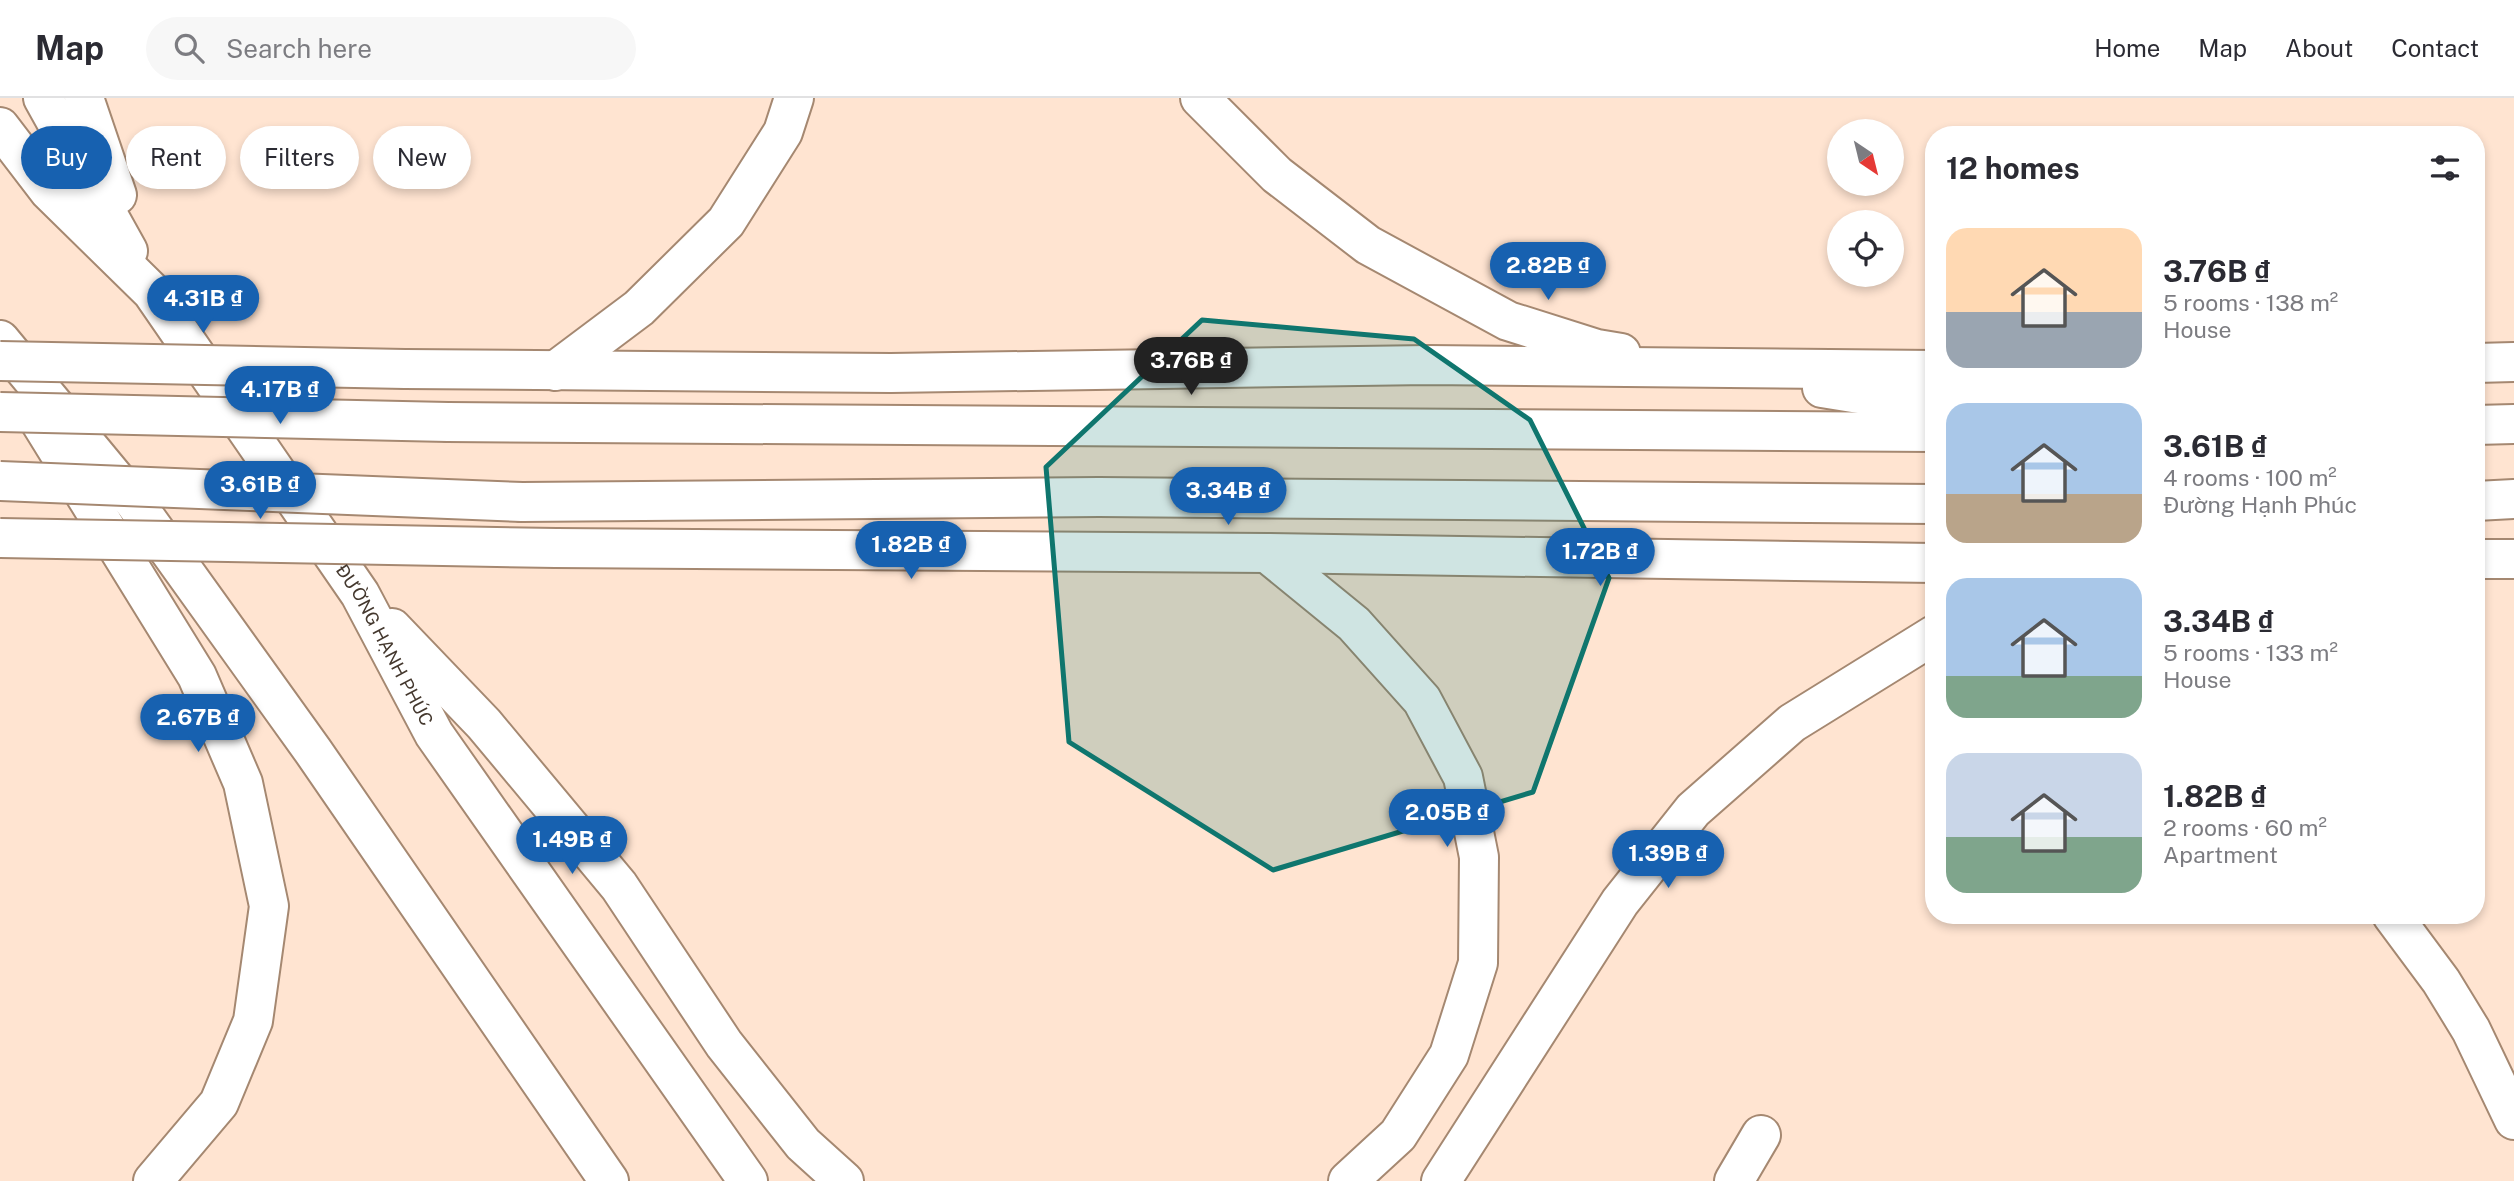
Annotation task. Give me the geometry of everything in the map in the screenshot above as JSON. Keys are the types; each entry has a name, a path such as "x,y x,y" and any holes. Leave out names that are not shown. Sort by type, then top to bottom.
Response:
{"main road":[{"path":"43,98 152,292"},
{"path":"83,98 152,292"},
{"path":"555,371 639,308 726,222 783,132 794,98"},
{"path":"1200,98 1277,175 1368,245 1508,321 1597,349 1925,405"},
{"name":"ĐƯỜNG HẠNH PHÚC","path":"0,127 49,191 152,292 360,594 434,734 748,1181"},
{"path":"0,340 135,503 313,751 609,1181"},
{"path":"0,358 555,371 891,373 1428,365 1925,370"},
{"path":"0,358 197,676 243,783 269,906 253,1021 219,1103 153,1181"},
{"path":"2485,363 2514,362"},
{"path":"0,412 449,422 1925,432"},
{"path":"2485,425 2514,424"},
{"path":"0,481 522,502 1099,496 1925,503"},
{"path":"2485,501 2514,499"},
{"path":"0,538 556,548 1267,553 1925,563"},
{"path":"1267,553 1354,624 1422,700 1464,777 1479,857 1478,963 1449,1055 1398,1135 1349,1181"},
{"path":"2485,559 2514,559"},
{"path":"360,594 484,724 619,886 724,1044 803,1144 844,1181"},
{"path":"1441,1181 1620,902 1693,810 1792,723 1925,641"},
{"path":"2399,924 2441,981 2471,1030 2514,1120"},
{"path":"1734,1181 1761,1135"}],"highlighted area":[{"path":"1202,320 1414,339 1530,420 1609,578 1533,792 1273,870 1069,742 1046,467"}]}
